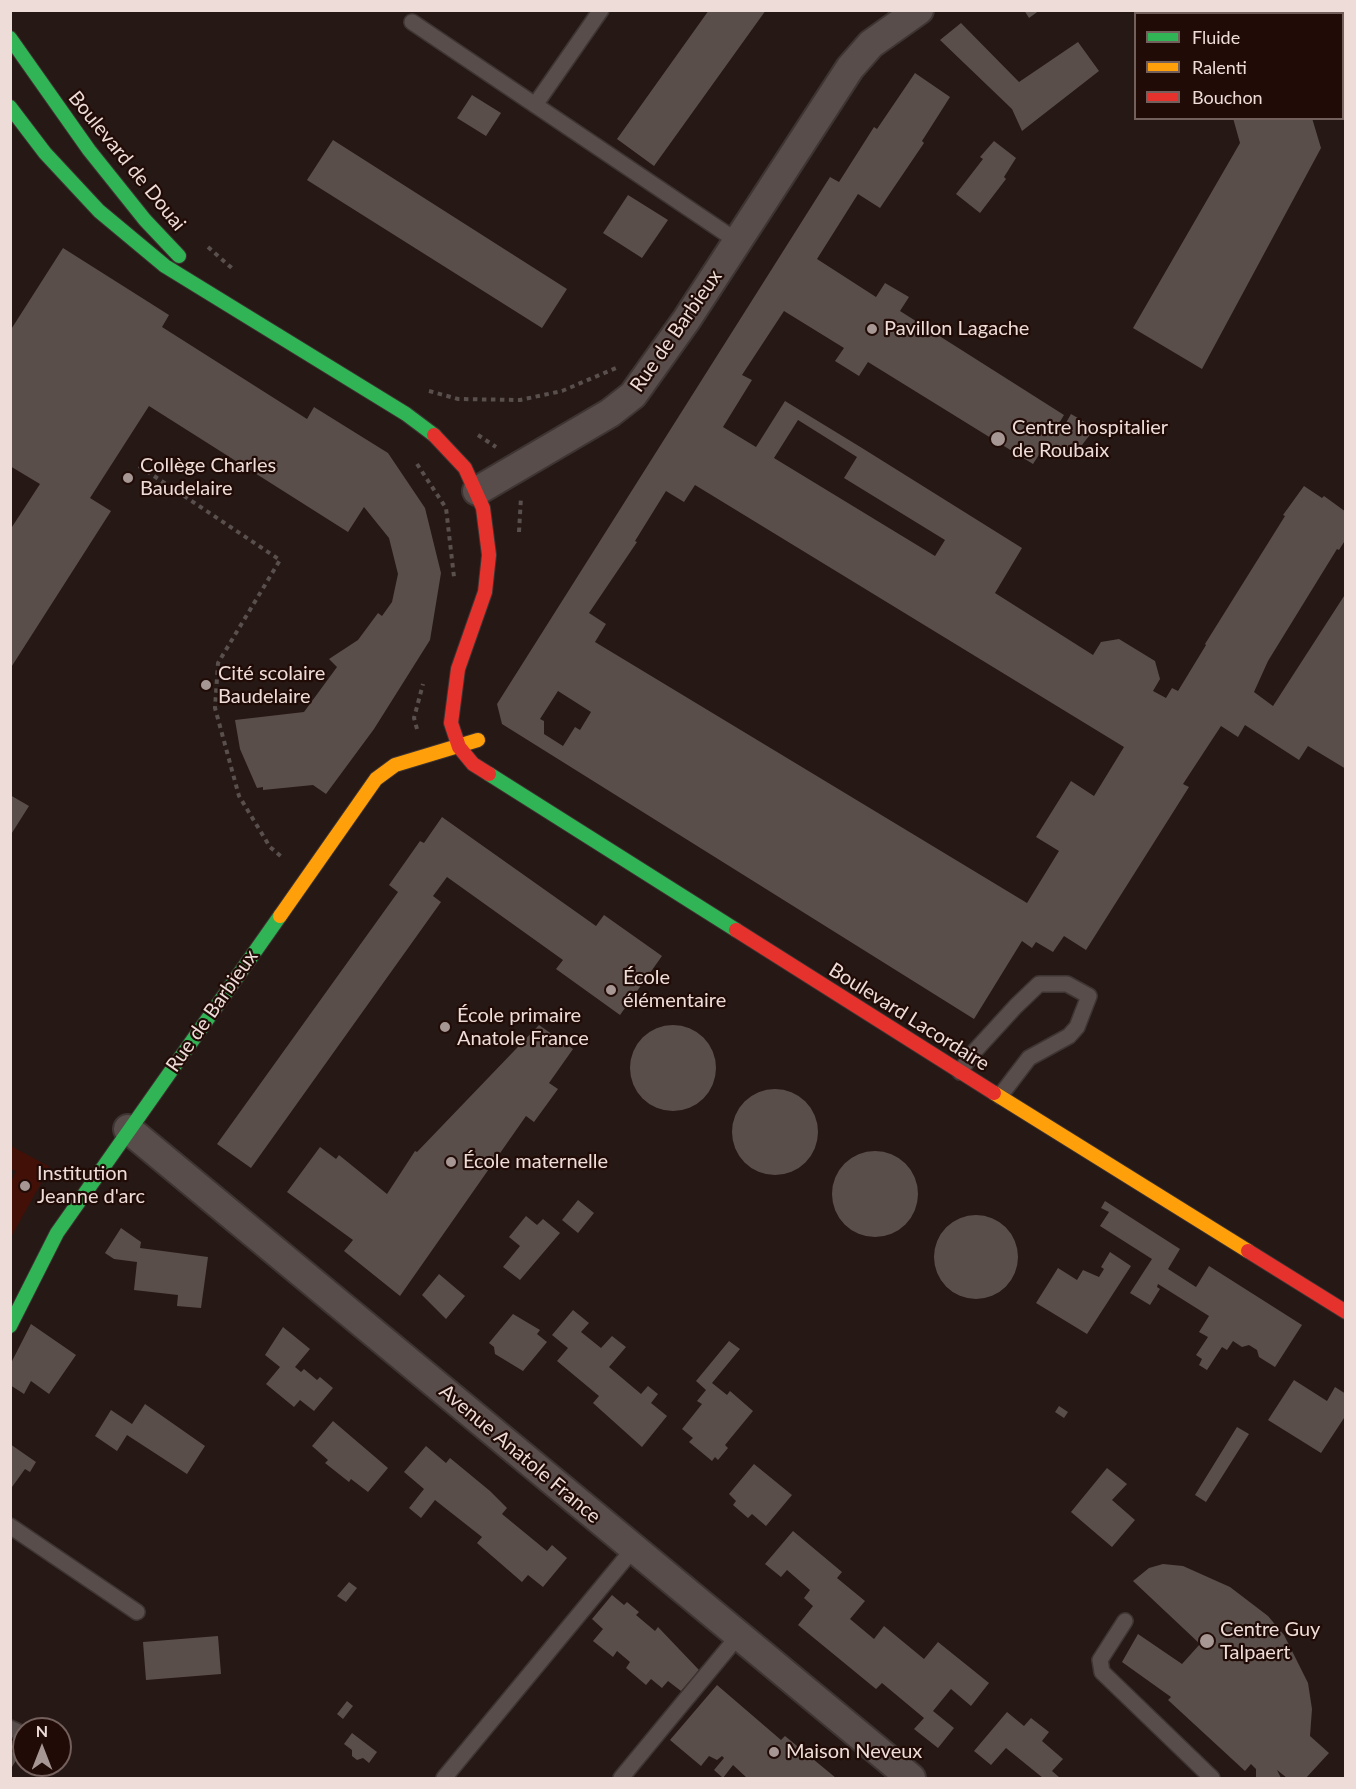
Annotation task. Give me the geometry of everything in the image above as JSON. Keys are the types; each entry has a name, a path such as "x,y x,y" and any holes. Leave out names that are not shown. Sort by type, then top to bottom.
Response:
{"main road":[{"name":"Boulevard de Douai","path":"10,38 117,186 221,302"},
{"name":"Boulevard de Douai","path":"10,107 45,153 99,211 165,266 419,423 459,460 477,491"},
{"path":"459,747 451,726 461,656 484,592 489,568 488,530 477,491"},
{"name":"Rue de Barbieux","path":"10,1326 57,1233 128,1129 381,774 395,765 459,747 476,736 455,702"},
{"name":"Boulevard Lacordaire","path":"459,747 481,769 960,1072 1346,1311"}],"street":[{"name":"Rue de Barbieux","path":"477,491 602,419 633,395 661,358 856,60 881,36 919,10"},
{"name":"Avenue Anatole France","path":"128,1129 911,1779"}],"lane":[{"path":"535,105 601,10"},
{"path":"412,22 737,241"},
{"path":"960,1072 972,1054 1039,984 1067,984 1089,996 1077,1026 1069,1036 1029,1058 1000,1096"},
{"path":"10,1526 137,1612"},
{"path":"444,1779 634,1548"},
{"path":"1125,1621 1100,1660 1102,1672 1212,1779"},
{"path":"621,1779 739,1635"}],"path":[{"path":"420,388 458,399 520,400 562,391 616,368 623,360"},
{"path":"411,455 446,508 454,581"},
{"path":"139,466 280,560 218,663 215,708 239,796 270,847 306,878"},
{"path":"423,756 414,718 424,680"}],"shaded area":[{"name":"Institution Jeanne d'arc","path":"11,1146 50,1167 11,1237 11,1182 16,1171 11,1169"}],"building":[{"path":"709,10 766,10 654,166 617,139"},
{"path":"1024,10 1040,10 1029,18"},
{"path":"961,23 1019,82 1078,42 1099,71 1022,131 1012,109 940,40"},
{"path":"915,73 950,97 922,141 924,143 880,208 858,194 817,259 876,297 885,283 909,297 900,311 1064,415 1058,425 1063,428 1071,414 1095,428 1079,449 1071,444 1063,456 1059,457 1044,447 1033,464 868,362 859,376 835,361 844,348 784,311 742,375 752,380 723,427 756,447 785,401 862,448 1022,548 995,593 1093,655 1101,642 1119,639 1155,661 1160,679 1153,691 1166,698 1172,688 1178,691 1285,516 1283,515 1304,486 1322,498 1324,496 1346,512 1346,539 1339,550 1337,549 1268,661 1254,692 1273,706 1346,593 1346,769 1308,746 1299,760 1245,725 1238,737 1221,726 1183,784 1189,787 1086,950 1064,936 1053,952 1036,942 1032,948 1022,941 974,1019 502,724 497,704 830,177 839,182 874,127 877,129","holes":["798,420 857,457 844,478 945,540 935,556 774,458","695,485 1124,747 1094,796 1071,781 1036,837 1059,851 1027,903 595,642 606,624 589,613 637,542 635,541 666,491 684,502","558,691 591,712 580,730 575,727 563,746 544,734 544,721 540,719"]},
{"path":"472,95 501,113 486,136 457,118"},
{"path":"1234,120 1313,120 1321,148 1202,369 1133,328 1240,143"},
{"path":"333,140 567,289 542,328 307,180"},
{"path":"994,141 1016,158 1004,177 1006,179 980,213 956,194 983,159 980,157"},
{"path":"628,195 668,220 642,258 603,233"},
{"path":"63,248 169,315 162,327 307,419 314,407 388,453 425,508 441,573 430,640 374,729 326,794 313,785 263,790 263,787 257,788 240,749 235,720 304,712 337,667 329,659 358,640 378,613 382,616 392,602 398,574 389,538 364,507 348,532 149,406 90,498 111,511 10,669 10,530 40,484 10,466 10,331"},
{"path":"10,795 29,806 10,836"},
{"name":"École élémentaire","path":"442,817 596,926 604,915 662,956 620,1015 556,969 563,960 447,877 433,896 441,902 251,1168 217,1144 398,892 389,885 420,841 424,843"},
{"name":"École maternelle","path":"539,1025 573,1049 549,1083 558,1089 534,1122 526,1116 400,1296 344,1251 353,1240 287,1192 320,1147 336,1159 339,1155 387,1194 415,1151 417,1152"},
{"path":"673,1025 697,1032 709,1044 716,1068 709,1092 697,1104 673,1111 649,1104 637,1092 630,1068 637,1044 649,1032"},
{"path":"775,1089 799,1096 811,1108 818,1132 811,1156 799,1168 775,1175 751,1168 739,1156 732,1132 739,1108 751,1096"},
{"path":"875,1151 891,1155 905,1164 914,1178 918,1194 914,1210 905,1224 891,1233 875,1237 859,1233 845,1224 836,1210 832,1194 836,1178 845,1164 859,1155"},
{"path":"578,1200 594,1213 578,1233 562,1220"},
{"path":"1105,1201 1180,1249 1168,1269 1196,1287 1209,1266 1302,1325 1275,1367 1259,1357 1257,1350 1249,1345 1242,1347 1233,1341 1227,1350 1222,1347 1207,1370 1199,1365 1202,1359 1196,1355 1208,1337 1199,1332 1209,1316 1158,1284 1157,1287 1160,1289 1150,1305 1130,1293 1152,1259 1100,1226 1109,1212 1101,1208"},
{"path":"976,1215 992,1218 1006,1227 1015,1241 1018,1257 1015,1273 1006,1287 992,1296 976,1299 960,1296 946,1287 937,1273 934,1257 937,1241 946,1227 960,1218"},
{"path":"526,1216 537,1225 543,1219 560,1233 520,1280 503,1267 520,1246 509,1237"},
{"path":"121,1228 141,1242 140,1248 208,1257 201,1308 177,1306 178,1295 134,1290 137,1262 114,1259 105,1253"},
{"path":"1110,1252 1131,1266 1087,1334 1036,1303 1058,1268 1077,1280 1083,1270 1099,1277 1104,1269 1101,1267"},
{"path":"439,1274 465,1296 446,1319 422,1295"},
{"path":"573,1310 589,1323 581,1332 601,1348 612,1336 626,1347 609,1367 641,1394 648,1386 658,1394 651,1403 667,1416 642,1447 593,1403 599,1396 557,1361 568,1348 552,1335"},
{"path":"513,1314 540,1330 537,1334 547,1342 523,1371 495,1354 494,1347 489,1343"},
{"path":"31,1324 76,1355 49,1394 31,1381 24,1394 10,1385 10,1365"},
{"path":"283,1327 310,1349 295,1367 301,1372 304,1369 317,1380 320,1377 333,1388 314,1411 300,1400 294,1407 266,1384 280,1367 265,1355"},
{"path":"729,1341 740,1349 712,1383 727,1395 730,1391 753,1411 725,1445 728,1448 718,1460 715,1457 712,1461 689,1442 693,1438 682,1429 702,1404 697,1401 706,1390 696,1381"},
{"path":"1294,1380 1327,1401 1335,1387 1346,1394 1346,1415 1321,1453 1268,1420"},
{"path":"145,1404 205,1446 187,1474 127,1435 117,1451 95,1436 111,1410 132,1424"},
{"path":"1059,1406 1068,1412 1064,1418 1055,1412"},
{"path":"333,1421 388,1468 368,1492 351,1479 349,1482 325,1463 328,1460 312,1446"},
{"path":"1237,1427 1249,1434 1206,1502 1195,1495"},
{"path":"10,1444 36,1462 30,1472 25,1469 12,1487"},
{"path":"426,1446 446,1463 450,1458 490,1491 507,1508 502,1514 547,1551 552,1545 567,1558 543,1587 528,1575 522,1582 477,1543 482,1537 435,1500 421,1518 409,1508 424,1489 404,1472"},
{"path":"754,1464 792,1495 766,1526 752,1514 748,1518 733,1505 736,1501 729,1494"},
{"path":"1107,1468 1127,1484 1112,1500 1135,1520 1112,1547 1071,1512"},
{"path":"793,1531 842,1572 837,1578 865,1601 850,1619 874,1639 884,1626 924,1659 938,1642 989,1683 971,1706 951,1689 933,1711 954,1728 938,1748 914,1729 924,1718 882,1683 876,1689 798,1625 813,1606 804,1598 810,1590 787,1570 781,1577 765,1564"},
{"path":"1163,1564 1183,1566 1230,1587 1268,1616 1284,1635 1308,1683 1312,1709 1310,1736 1329,1753 1306,1778 1287,1778 1277,1770 1281,1778 1256,1778 1256,1769 1251,1764 1245,1771 1168,1700 1171,1697 1122,1662 1138,1634 1182,1664 1200,1644 1133,1581 1149,1568"},
{"path":"349,1582 357,1588 346,1602 337,1596"},
{"path":"612,1595 624,1605 627,1602 639,1612 636,1615 655,1631 658,1627 699,1670 681,1691 668,1681 662,1688 651,1679 646,1685 626,1668 630,1662 617,1651 613,1657 593,1641 603,1629 592,1619"},
{"path":"218,1636 221,1674 146,1680 143,1642"},
{"path":"717,1685 781,1740 785,1736 836,1778 747,1778 733,1765 723,1778 714,1770 724,1758 722,1756 717,1760 709,1756 701,1766 670,1740"},
{"path":"347,1701 353,1706 343,1719 337,1714"},
{"path":"1007,1712 1024,1726 1031,1718 1049,1732 1042,1741 1063,1759 1052,1771 1060,1778 1043,1778 1006,1748 991,1765 974,1751"},
{"path":"352,1733 377,1752 369,1763 363,1758 357,1760 352,1756 352,1750 344,1744"},
{"path":"10,1751 12,1752 12,1767 10,1770"}],"traffic: fast":[{"path":"10,38 89,150 145,220 179,256"},
{"path":"10,107 45,153 99,211 165,266 406,414 434,435"},
{"path":"489,774 736,930"},
{"path":"10,1326 57,1233 280,916"}],"traffic: slow":[{"path":"280,916 376,779 395,765 478,740"},
{"path":"994,1093 1248,1251"}],"traffic: jam":[{"path":"434,435 465,468 483,508 489,555 485,592 458,669 451,723 459,747 473,764 489,774"},
{"path":"736,930 994,1093"},
{"path":"1248,1251 1346,1312"}],"place":[{"name":"Pavillon Lagache","path":"872,329"},
{"name":"Centre hospitalier de Roubaix","path":"998,439"},
{"name":"Collège Charles Baudelaire","path":"128,478"},
{"name":"Cité scolaire Baudelaire","path":"206,685"},
{"name":"École élémentaire","path":"611,990"},
{"name":"École primaire Anatole France","path":"445,1027"},
{"name":"École maternelle","path":"451,1162"},
{"name":"Institution Jeanne d'arc","path":"25,1186"},
{"name":"Centre Guy Talpaert","path":"1207,1641"},
{"name":"Maison Neveux","path":"774,1752"}]}
